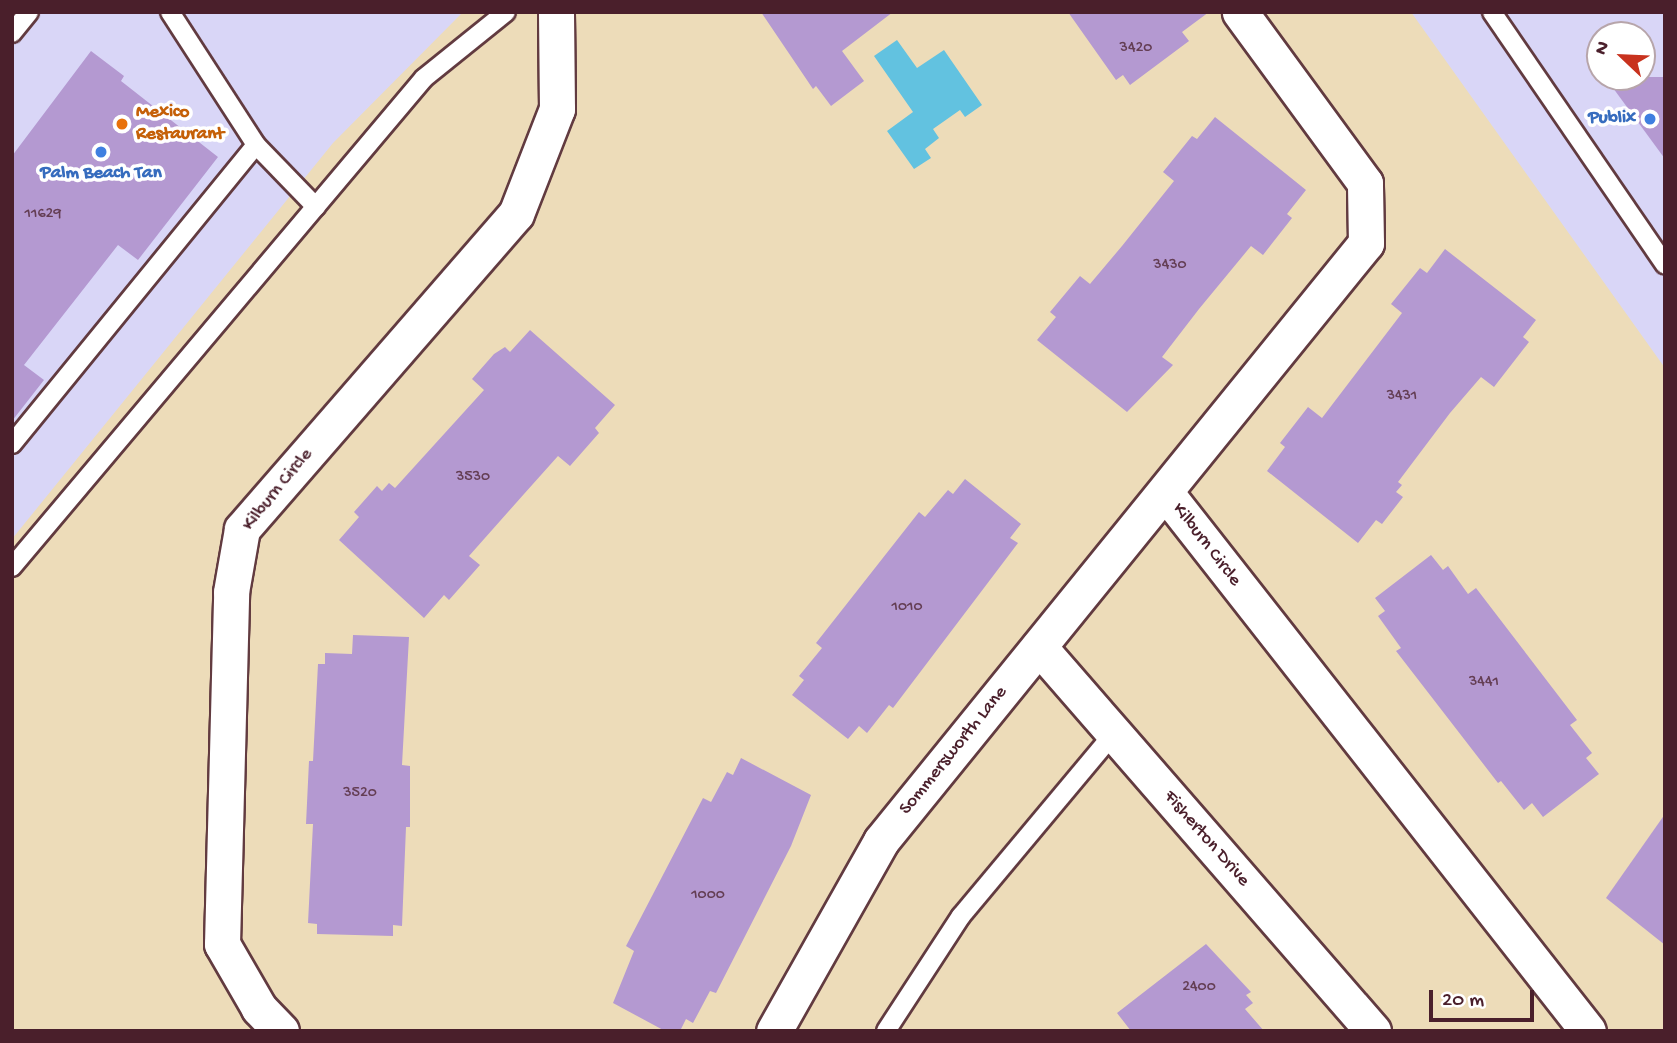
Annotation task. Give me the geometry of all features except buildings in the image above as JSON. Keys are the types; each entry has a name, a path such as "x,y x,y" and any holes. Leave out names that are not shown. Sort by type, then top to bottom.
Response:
{"street":[{"name":"Kilburn Circle","path":"281,1031 259,1008 222,944 231,592 242,529 516,214 508,203 504,181 508,168 550,128 557,109 556,12"},
{"name":"Kilburn Circle","path":"1240,12 1365,183 1366,243 1165,492 1588,1031"},
{"name":"Sommersworth Lane","path":"774,1031 881,841 1165,492"},
{"name":"Fisherton Drive","path":"1039,647 1373,1031"}],"lane":[{"path":"12,33 30,12"},
{"path":"170,12 256,145 316,207"},
{"path":"12,567 425,78 506,12"},
{"path":"1492,12 1665,265"},
{"path":"12,444 256,145"},
{"path":"886,1031 961,916 1114,733"}],"shaded area":[{"path":"12,12 463,12 333,143 12,539"},
{"path":"1411,12 1665,12 1665,368"}],"water":[{"path":"897,40 917,68 944,50 982,105 965,117 960,110 933,129 939,138 925,149 931,158 914,169 887,131 913,112 874,56"}],"place":[{"name":"Publix","path":"1650,119"},
{"name":"Mexico Restaurant","path":"122,124"},
{"name":"Palm Beach Tan","path":"101,152"}]}
